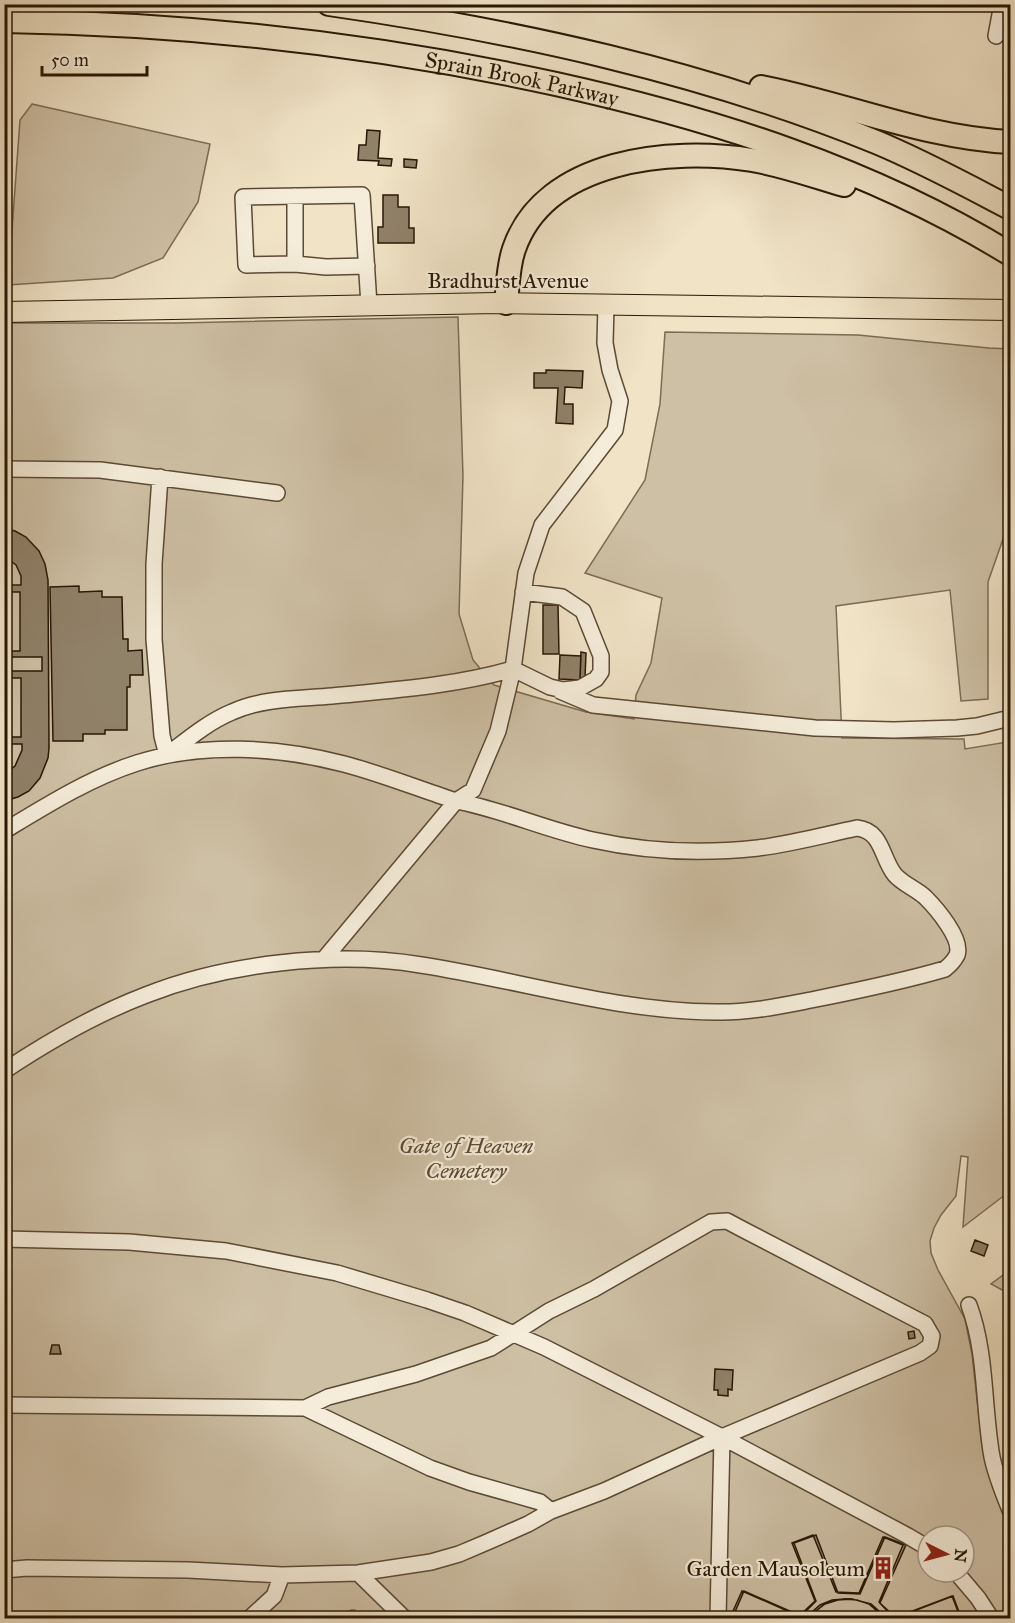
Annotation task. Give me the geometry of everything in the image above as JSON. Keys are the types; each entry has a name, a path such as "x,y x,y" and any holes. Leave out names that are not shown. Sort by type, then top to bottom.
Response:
{"highway":[{"name":"Sprain Brook Parkway","path":"329,4 476,28 681,74 806,115 878,143 940,171 1011,208"},
{"name":"Sprain Brook Parkway","path":"4,21 138,25 248,34 383,51 502,73 624,100 742,134 841,170 931,210 1011,255"},
{"path":"681,74 793,93 953,135 1011,142"},
{"path":"507,303 509,273 514,249 533,215 561,188 577,179 614,167 675,157 712,156 750,160 794,170 931,210"}],"main road":[{"name":"Bradhurst Avenue","path":"4,312 507,303 1011,310"}],"street":[{"path":"996,36 1002,4"},
{"path":"367,266 246,265 243,197 362,195 367,266 369,305"},
{"path":"295,196 295,264"},
{"path":"324,959 456,801 473,790 498,731 513,669 526,573 542,525 615,430 620,400 610,370 606,343 606,305"},
{"path":"4,470 100,470 277,493"},
{"path":"160,477 154,564 154,639 161,726 167,755"},
{"path":"523,592 562,597 583,611 601,656 601,672 596,679 579,688 563,690 550,687"},
{"path":"167,755 204,726 233,711 262,702 417,688 477,679 513,669 593,705 804,727 928,729 977,726 1011,718"},
{"path":"4,831 109,773 167,755 244,750 311,756 371,772 456,801 486,806 566,833 634,848 670,851 758,848 857,828 863,829 874,835 880,842 887,862 897,877 924,896 937,910 949,925 958,947 957,955 945,969 849,993 765,1009 718,1012 673,1011 559,993 395,961 324,959 250,968 202,978 146,995 72,1029 4,1071"},
{"path":"4,1570 27,1568 188,1570 282,1575 358,1573 431,1562 459,1554 528,1524 550,1511 604,1491 722,1437 920,1353 930,1346 932,1336 925,1324 727,1221 711,1222 594,1289 549,1311 491,1348 416,1374 328,1397 305,1408"},
{"path":"4,1239 182,1246 226,1251 276,1259 387,1287 465,1313 513,1333 722,1437 916,1541"},
{"path":"969,1305 977,1332 983,1367 992,1459 998,1482 1011,1510"},
{"path":"6,1407 305,1408 430,1468 540,1502 550,1511"},
{"path":"718,1618 722,1437"},
{"path":"358,1573 404,1618"},
{"path":"250,1618 274,1596 282,1575"},
{"path":"966,1584 991,1618"}],"green space":[{"path":"32,104 210,144 198,202 163,258 113,278 8,285 20,120"},
{"name":"Gate of Heaven Cemetery","path":"458,317 463,476 459,614 473,660 494,685 586,712 634,719 636,695 651,663 662,598 585,573 645,480 660,404 665,332 858,335 1010,349 1010,519 988,582 988,699 961,701 950,590 836,606 842,738 964,739 965,749 1007,742 1010,757 1010,1191 963,1227 968,1157 961,1156 956,1196 941,1215 930,1241 931,1253 938,1270 965,1319 972,1354 982,1445 1010,1531 1010,1618 5,1618 4,323 177,323"},
{"path":"1010,1270 1010,1289 1006,1292 991,1284"}],"shaded area":[{"path":"355,1610 357,1615 369,1618 307,1618 337,1614"}],"building":[{"path":"367,130 380,131 378,158 392,159 391,166 378,165 379,161 358,160 359,145 366,145"},
{"path":"404,159 417,160 416,168 404,167"},
{"path":"383,195 398,195 398,207 409,207 409,228 414,228 414,243 378,243 378,227 383,227"},
{"path":"546,370 583,371 582,388 565,387 564,404 573,404 573,424 556,423 558,388 534,388 534,373 546,373"},
{"path":"4,528 26,537 39,551 45,564 48,580 49,748 48,758 40,778 29,791 4,801 4,774 15,766 22,750 22,744 4,744 4,671 42,671 42,657 4,657 4,585 21,585 21,576 16,565 4,556","holes":["7,592 20,592 20,651 8,651","8,678 21,678 21,737 8,737"]},
{"path":"79,586 79,592 102,591 102,597 122,597 123,639 128,639 128,651 142,650 143,675 130,675 130,687 127,687 127,730 105,730 105,734 83,734 83,741 53,741 50,587"},
{"path":"543,605 558,605 559,654 543,654"},
{"path":"581,652 586,653 585,678 580,678"},
{"path":"560,655 581,656 580,680 559,679"},
{"path":"975,1240 988,1245 984,1256 971,1251"},
{"path":"914,1331 915,1338 909,1339 908,1332"},
{"path":"52,1345 59,1345 61,1354 50,1354"},
{"path":"715,1369 733,1370 732,1390 728,1389 728,1396 718,1395 718,1390 714,1390"},
{"name":"Garden Mausoleum","path":"813,1535 836,1592 859,1593 883,1537 903,1545 879,1602 894,1618 885,1618 869,1604 844,1599 832,1600 820,1605 805,1618 750,1618 733,1611 742,1591 799,1616 815,1601 792,1543"},
{"name":"Garden Mausoleum","path":"816,1535 838,1593 860,1594 885,1537 906,1545 880,1603 896,1618 887,1618 871,1604 852,1599 825,1604 807,1618 750,1618 735,1612 744,1591 801,1616 816,1601 794,1543"},
{"path":"952,1596 960,1617 894,1618"},
{"path":"953,1596 961,1617 958,1618 896,1618"}],"place":[{"name":"Garden Mausoleum","path":"883,1568"}]}
